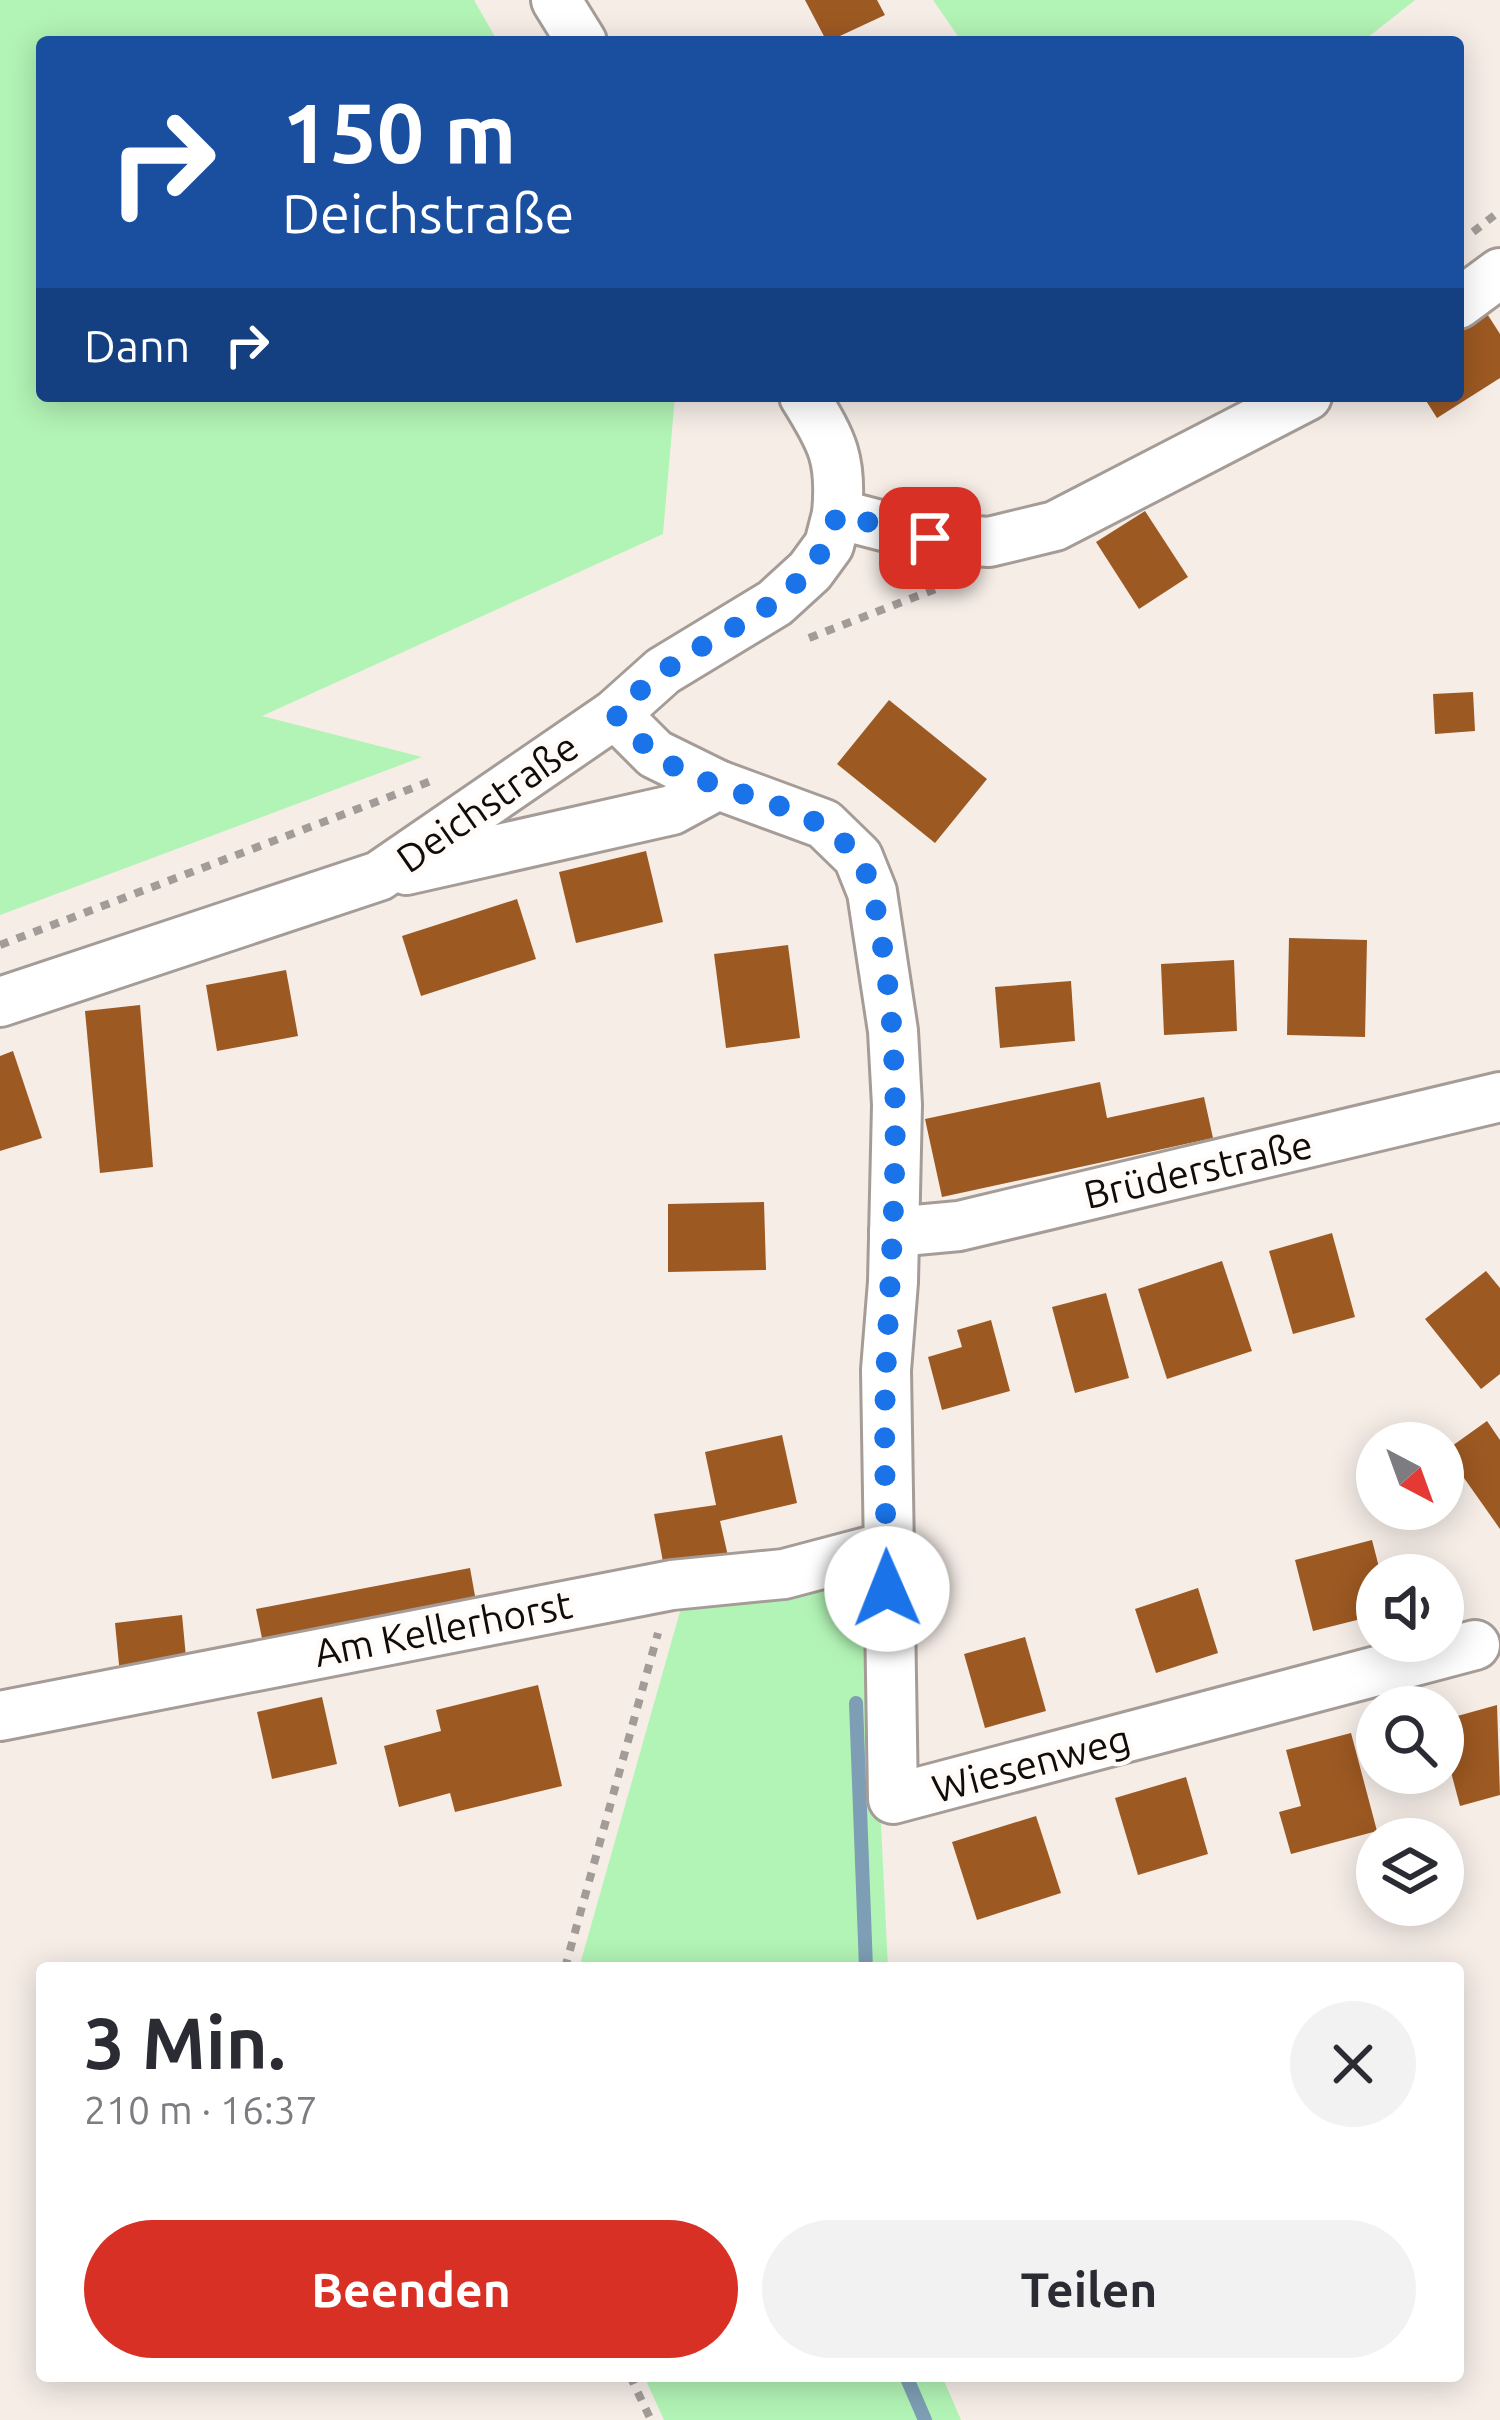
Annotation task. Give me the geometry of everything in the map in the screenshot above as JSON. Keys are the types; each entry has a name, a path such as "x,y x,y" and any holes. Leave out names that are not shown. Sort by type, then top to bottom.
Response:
{"street":[{"path":"556,0 578,36"},
{"path":"1464,300 1500,273"},
{"path":"808,402 824,428 840,474 837,514 930,538 989,542 1055,526 1295,402"},
{"name":"Deichstraße","path":"0,1002 379,876 615,714 663,671 775,603 810,572 829,545 837,514"},
{"name":"Wiesenweg","path":"615,714 655,754 718,784 824,824 858,857 872,892 893,1031 897,1105 886,1370 893,1799 1475,1645"},
{"path":"379,876 672,809 718,784"},
{"name":"Brüderstraße","path":"894,1232 959,1226 1497,1110"},
{"name":"Am Kellerhorst","path":"0,1716 672,1585 784,1574 886,1546"}],"path":[{"path":"0,945 434,780"},
{"path":"568,1962 672,1585"},
{"path":"633,2382 651,2420"}],"green space":[{"path":"0,0 474,0 495,36 36,36 36,402 674,402 663,534 262,716 422,757 0,915"},
{"path":"933,0 1415,0 1370,36 958,36"},
{"path":"869,1581 888,1962 581,1962 681,1608"},
{"path":"647,2382 945,2382 961,2420 664,2420"}],"building":[{"path":"805,0 877,0 885,15 840,36 824,36"},
{"path":"1484,309 1500,334 1500,378 1464,401 1464,321"},
{"path":"1427,402 1462,402 1437,418"},
{"path":"1145,511 1188,577 1139,609 1096,542"},
{"path":"1473,692 1475,731 1435,734 1433,694"},
{"path":"889,700 987,779 935,843 837,764"},
{"path":"646,851 663,922 576,943 559,872"},
{"path":"517,899 536,959 421,996 402,936"},
{"path":"1289,938 1367,940 1365,1037 1287,1035"},
{"path":"788,945 800,1038 726,1048 714,954"},
{"path":"1234,960 1237,1031 1164,1035 1161,964"},
{"path":"286,970 298,1036 217,1051 206,985"},
{"path":"1071,981 1075,1041 1000,1048 995,987"},
{"path":"140,1005 153,1167 100,1173 85,1011"},
{"path":"13,1051 42,1138 0,1151 0,1056"},
{"path":"1100,1082 1107,1118 1204,1097 1213,1138 942,1197 925,1119"},
{"path":"764,1202 766,1270 668,1272 668,1204"},
{"path":"1332,1233 1355,1317 1293,1334 1269,1251"},
{"path":"1222,1261 1252,1351 1167,1379 1138,1289"},
{"path":"1486,1271 1500,1288 1500,1374 1481,1389 1425,1319"},
{"path":"1106,1293 1129,1378 1075,1393 1052,1307"},
{"path":"991,1320 1010,1391 942,1410 928,1357 962,1347 957,1330"},
{"path":"1487,1421 1500,1440 1500,1529 1464,1478 1464,1437"},
{"path":"782,1435 797,1503 720,1521 728,1556 664,1567 654,1514 716,1505 705,1452"},
{"path":"1372,1540 1376,1554 1356,1554 1356,1620 1313,1631 1295,1560"},
{"path":"470,1568 477,1607 264,1648 256,1609"},
{"path":"1198,1588 1218,1653 1156,1673 1135,1609"},
{"path":"182,1615 187,1668 120,1675 115,1623"},
{"path":"1025,1637 1046,1711 985,1728 964,1654"},
{"path":"538,1685 562,1786 455,1812 450,1793 399,1807 384,1746 441,1731 436,1710"},
{"path":"322,1697 337,1764 272,1779 257,1712"},
{"path":"1497,1705 1500,1795 1460,1806 1457,1794 1464,1794 1464,1714"},
{"path":"1351,1733 1356,1794 1367,1794 1374,1818 1356,1818 1356,1837 1291,1854 1279,1812 1301,1806 1286,1750"},
{"path":"1186,1777 1208,1854 1138,1875 1115,1798"},
{"path":"1036,1816 1061,1893 977,1920 952,1842"}],"waterway":[{"path":"856,1703 866,1962"},
{"path":"909,2382 925,2420"}],"route":[{"path":"887,1589 886,1370 897,1105 893,1031 872,892 858,857 824,824 718,784 655,754 615,714 663,671 775,603 810,572 829,545 837,514 930,538"}]}
